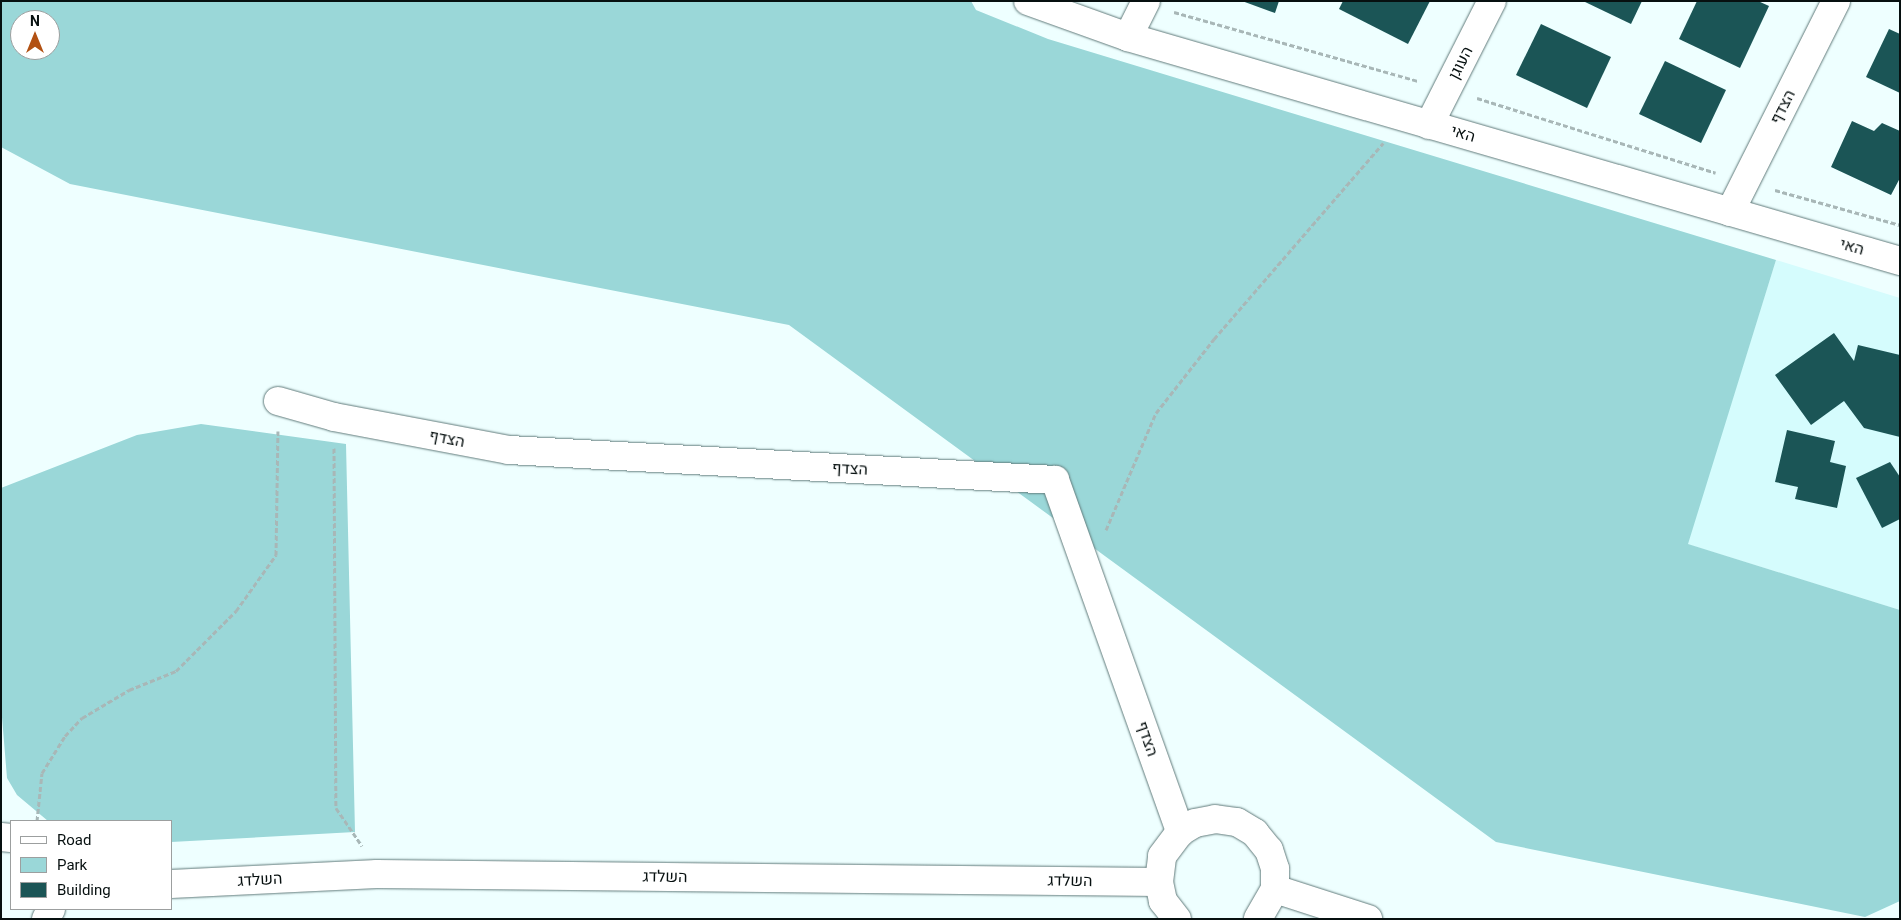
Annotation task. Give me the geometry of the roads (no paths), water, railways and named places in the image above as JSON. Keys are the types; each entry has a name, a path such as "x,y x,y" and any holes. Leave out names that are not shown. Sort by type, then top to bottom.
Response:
{"street":[{"name":"האי","path":"1028,1 1128,37 1900,261"},
{"name":"העוגן","path":"1417,121 1448,89 1492,1"},
{"name":"הצדף","path":"1730,212 1836,1"},
{"path":"1128,37 1145,2"},
{"name":"הצדף","path":"278,401 334,417 509,450 1055,480 1180,832"},
{"path":"1177,919 1163,902 1158,882 1162,856 1180,832 1195,823 1215,819 1238,822 1255,833 1269,850 1275,869 1275,889 1258,919"},
{"name":"השלדג","path":"172,884 377,874 1158,882"},
{"path":"1275,889 1368,919"}]}
